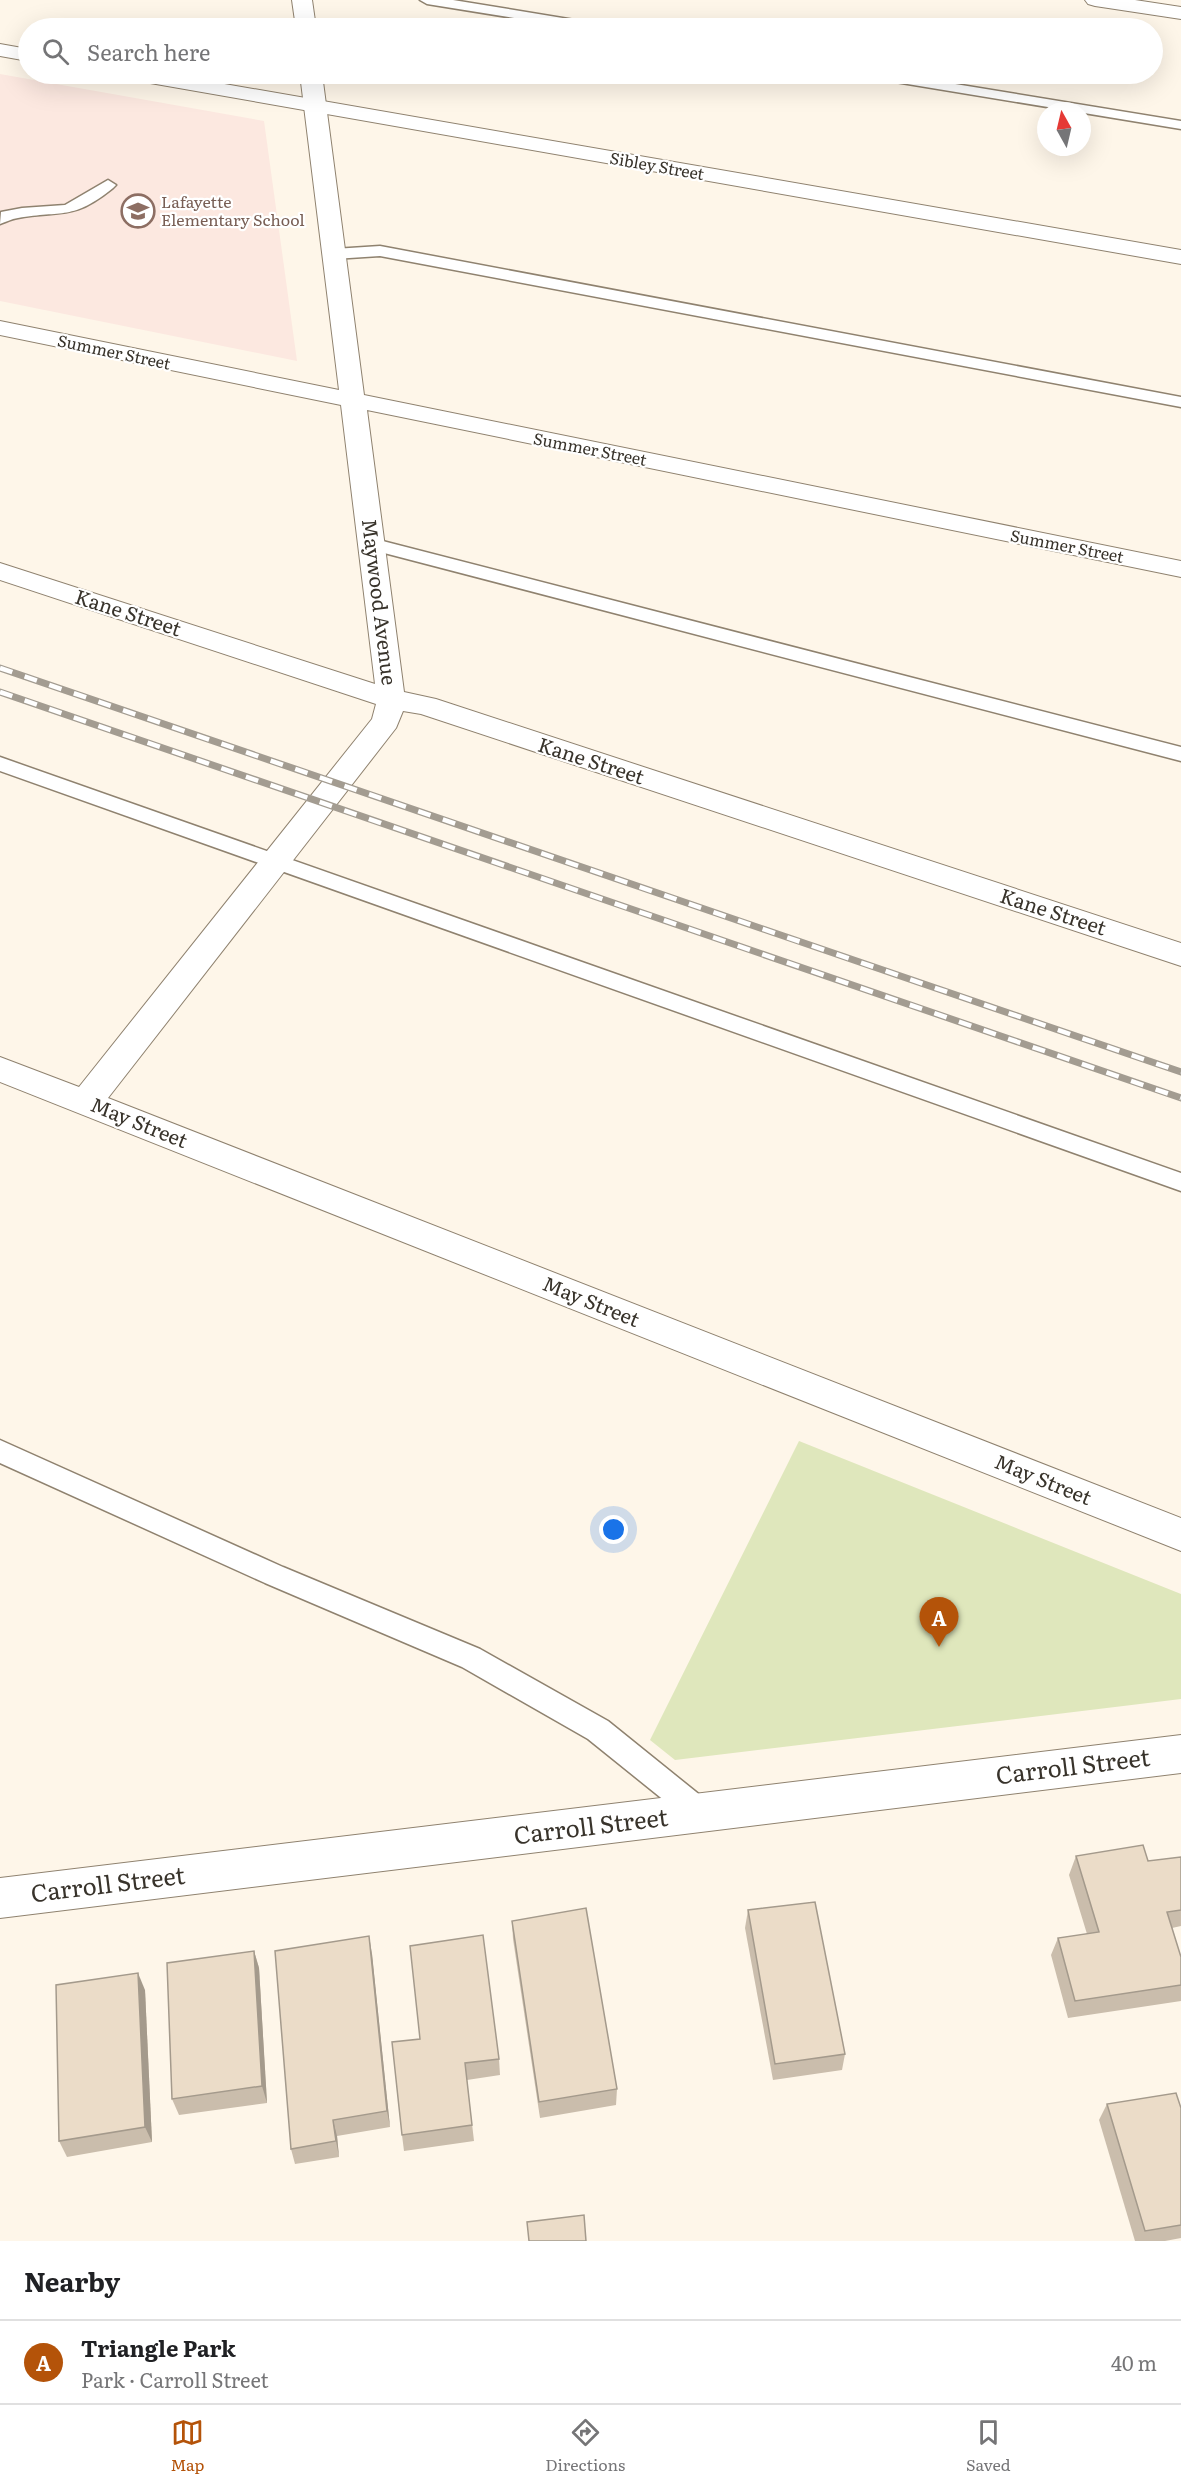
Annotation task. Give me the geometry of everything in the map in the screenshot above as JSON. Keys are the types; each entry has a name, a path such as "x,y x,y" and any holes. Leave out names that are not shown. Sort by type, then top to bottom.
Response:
{"street":[{"path":"302,0 305,18"},
{"path":"1095,0 1181,13"},
{"path":"0,50 18,53"},
{"name":"Sibley Street","path":"190,84 1181,257"},
{"name":"Maywood Avenue","path":"86,1102 386,721 391,699 312,84"},
{"name":"Summer Street","path":"0,328 1181,569"},
{"name":"Kane Street","path":"0,571 391,699 426,706 1181,954"},
{"name":"May Street","path":"0,1069 1181,1535"},
{"name":"Carroll Street","path":"0,1898 1181,1754"}],"lane":[{"path":"427,0 538,18"},
{"path":"932,84 1181,125"},
{"path":"0,219 14,214 63,210 88,202 108,185"},
{"path":"334,254 380,251 1181,402"},
{"path":"371,544 1181,754"},
{"path":"0,764 1181,1182"},
{"path":"0,1451 274,1575 471,1658 598,1730 701,1813"}],"shaded area":[{"name":"Lafayette Elementary School","path":"0,74 18,77 18,84 56,84 264,121 297,361 0,301"}],"green space":[{"path":"799,1441 1181,1594 1181,1699 675,1760 650,1740"}],"building":[{"path":"1143,1845 1148,1861 1181,1857 1181,1910 1167,1912 1181,1957 1181,1985 1075,2001 1058,1938 1099,1932 1076,1856"},
{"path":"815,1902 845,2054 775,2064 748,1910"},
{"path":"586,1908 617,2089 539,2102 512,1921"},
{"path":"483,1935 499,2059 465,2063 472,2125 402,2135 392,2042 420,2039 410,1946"},
{"path":"369,1936 387,2111 333,2120 336,2141 291,2149 275,1951"},
{"path":"254,1951 262,2086 172,2099 167,1963"},
{"path":"138,1973 145,2127 59,2141 56,1985"},
{"path":"1176,2093 1181,2108 1181,2225 1145,2231 1107,2104"},
{"path":"584,2215 586,2241 529,2241 527,2222"}],"railway":[{"path":"0,668 1181,1072"},
{"path":"0,692 1181,1098"}],"place":[{"name":"Lafayette Elementary School","path":"138,211"},
{"name":"Triangle Park","path":"939,1647"}]}
